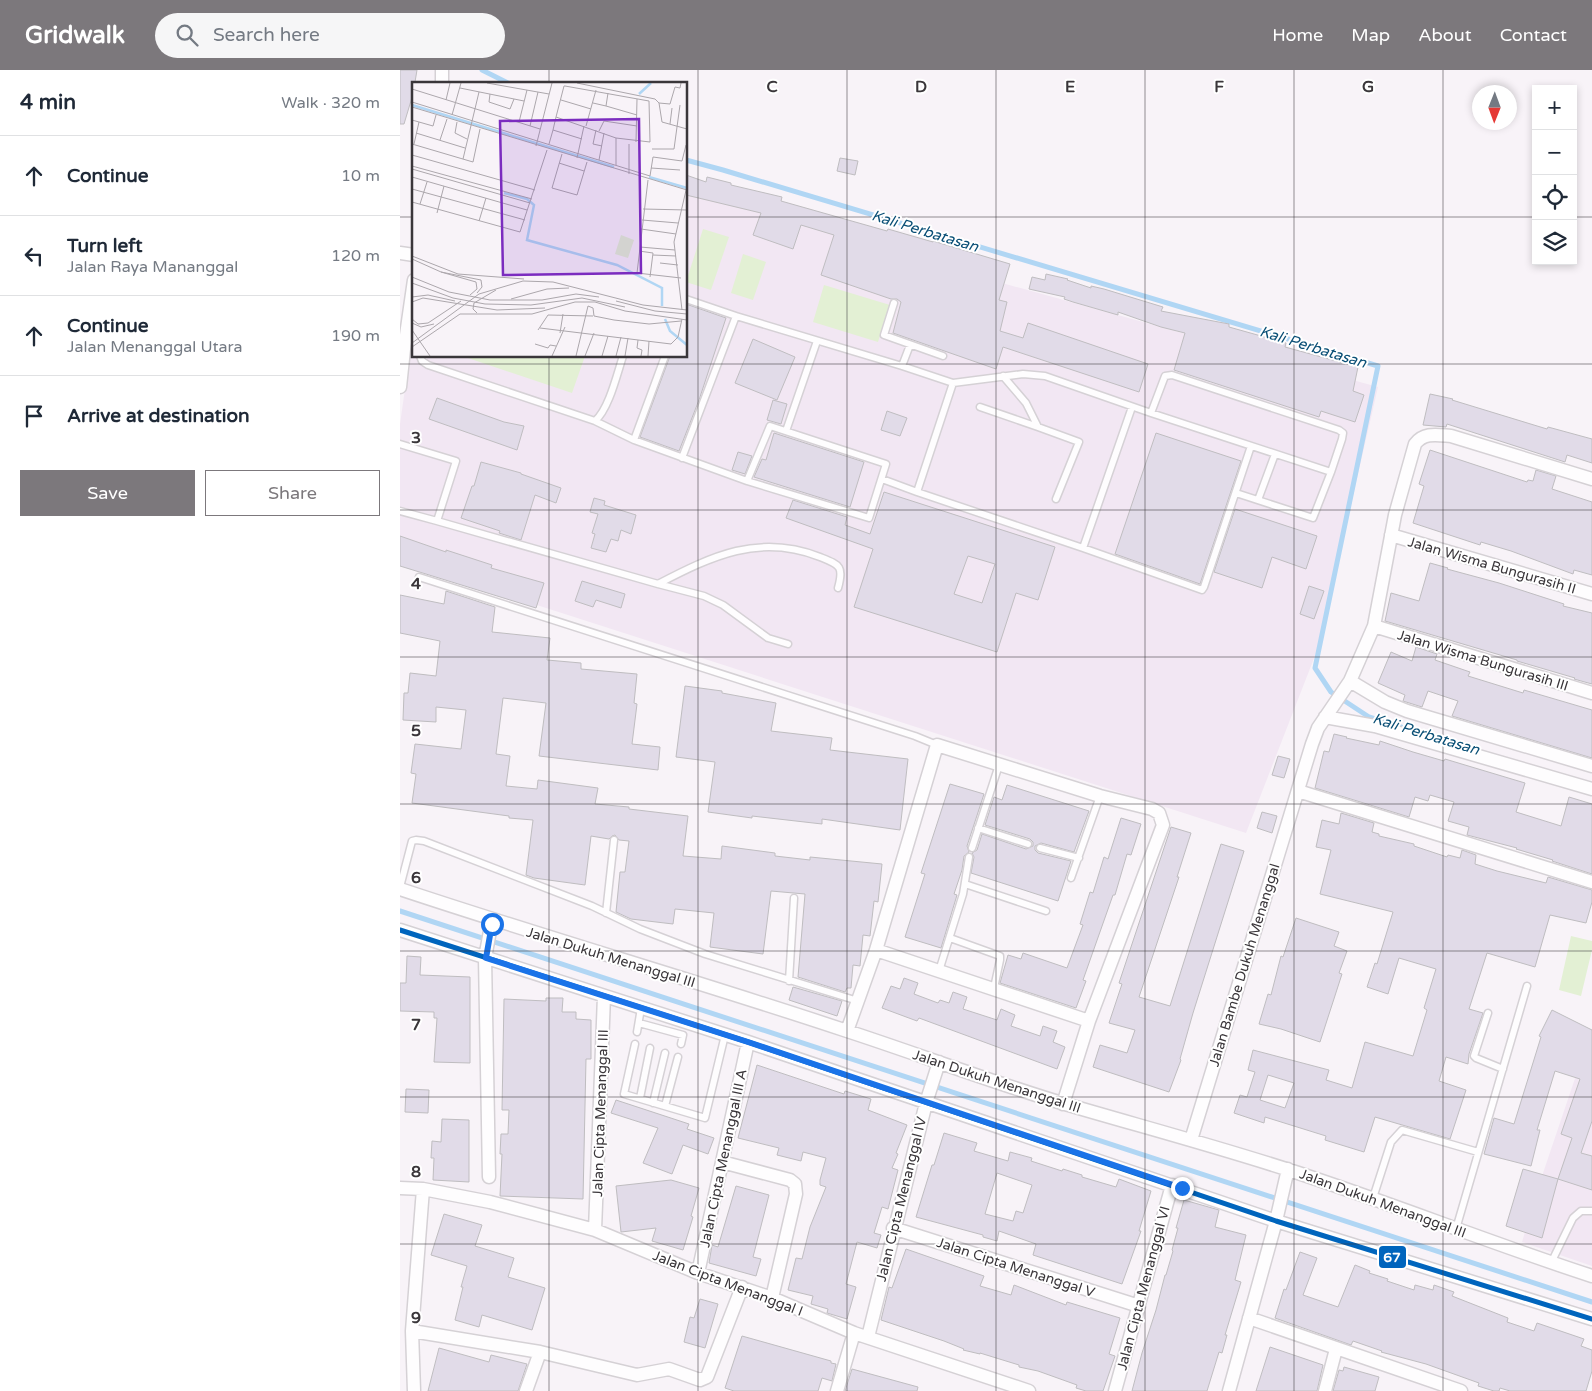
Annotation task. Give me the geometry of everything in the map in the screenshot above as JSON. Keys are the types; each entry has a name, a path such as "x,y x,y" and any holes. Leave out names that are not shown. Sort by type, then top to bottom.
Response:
{"street":[{"path":"400,386 409,350 409,285"},
{"name":"Jalan Bambe Dukuh Menanggal","path":"1191,1140 1312,744 1326,716 1347,685 1374,626 1395,515 1415,444 1418,440 1432,434 1451,436 1592,479"},
{"name":"Jalan Wisma Bungurasih II","path":"1391,535 1592,594"},
{"name":"Jalan Wisma Bungurasih III","path":"1374,626 1592,693"},
{"path":"1347,685 1406,711 1592,766"},
{"path":"1326,716 1374,726 1592,789"},
{"path":"847,1030 876,950 937,745 1100,796 1152,809 1159,813 1163,825 1089,1021 1063,1104"},
{"path":"1298,791 1592,882"},
{"name":"Jalan Dukuh Menanggal III","path":"400,888 492,922 847,1030 937,1067 1191,1140 1373,1198 1455,1230 1592,1276"},
{"path":"489,1177 486,956 492,922"},
{"path":"400,930 486,956 725,1035 927,1097 1172,1185 1592,1319"},
{"path":"876,950 1089,1021"},
{"name":"Jalan Cipta Menanggal III","path":"595,1230 604,996"},
{"name":"Jalan Cipta Menanggal III A","path":"698,1273 748,1042"},
{"name":"Jalan Cipta Menanggal IV","path":"868,1337 893,1228 927,1097 937,1067"},
{"path":"722,1162 790,1180 795,1184 796,1194 772,1298"},
{"path":"1229,1391 1277,1217 1287,1172"},
{"name":"Jalan Cipta Menanggal VI","path":"1115,1391 1172,1185"},
{"name":"Jalan Cipta Menanggal I","path":"400,1188 423,1189 490,1202 595,1230 698,1273 772,1298 854,1333 1029,1391"},
{"path":"414,1391 412,1331 423,1189"},
{"name":"Jalan Cipta Menanggal V","path":"893,1228 1138,1306"},
{"path":"412,1331 540,1352 629,1374 644,1374 669,1369 704,1380 707,1377 742,1287"},
{"path":"1249,1318 1336,1349 1424,1385 1460,1391"},
{"path":"837,1391 854,1333"},
{"path":"1325,1391 1336,1349"},
{"path":"526,1391 540,1352"}],"lane":[{"path":"688,300 953,383 1024,374 1044,376 1331,472"},
{"path":"894,303 884,335 943,356"},
{"path":"682,458 736,316"},
{"path":"786,431 818,341"},
{"path":"902,366 910,344"},
{"path":"422,358 428,365 595,422 634,440 682,458 747,480 868,518 886,464 772,427 768,428 747,480"},
{"path":"595,422 600,417 604,408 622,358"},
{"path":"634,440 664,358"},
{"path":"1003,376 1026,403 1038,427"},
{"path":"1151,413 1162,381 1165,376 1172,376 1339,430 1343,434 1331,472 1312,518 1236,493"},
{"path":"918,492 953,383"},
{"path":"980,407 1079,442 1056,499"},
{"path":"1083,548 1132,407"},
{"path":"400,444 456,461 437,521"},
{"path":"882,479 1202,590 1252,446"},
{"path":"1258,500 1275,454"},
{"path":"400,511 704,596 724,605 768,638 788,644"},
{"path":"658,584 698,563 725,553 763,547 794,550 833,562 842,574 838,588"},
{"path":"419,577 915,736 937,745"},
{"path":"972,848 999,765"},
{"path":"1071,878 1100,796"},
{"path":"978,828 1028,844"},
{"path":"606,913 614,840"},
{"path":"400,888 412,841 424,841 592,906 705,954 858,1001"},
{"path":"1040,848 1079,858"},
{"path":"939,971 965,884 969,857"},
{"path":"965,884 1046,910"},
{"path":"789,981 794,898"},
{"path":"950,938 1000,956 994,988"},
{"path":"1455,1230 1527,986"},
{"path":"637,1032 641,1008"},
{"path":"1488,1013 1474,1056 1503,1069"},
{"path":"638,1023 683,1035 681,1044"},
{"path":"653,1036 654,1028"},
{"path":"668,1040 670,1032"},
{"path":"634,1044 624,1094 705,1118 725,1035"},
{"path":"640,1098 650,1048"},
{"path":"653,1102 665,1053"},
{"path":"666,1106 678,1056"},
{"path":"1373,1198 1391,1142 1402,1130 1478,1152"},
{"path":"1551,1263 1573,1218 1581,1211 1592,1211"}],"shaded area":[{"path":"688,188 955,270 1378,387 1318,648 1246,833 400,561 400,424 412,340 412,358 688,358"},
{"path":"1592,1028 1592,1266 1522,1242 1541,1179"}],"green space":[{"path":"703,229 729,237 711,290 688,283 688,276"},
{"path":"743,254 766,262 753,300 731,293"},
{"path":"824,285 890,305 878,342 813,322"},
{"path":"468,358 584,358 572,393"},
{"path":"1571,936 1592,941 1592,950 1581,996 1559,990"}],"building":[{"path":"400,70 417,70 415,82 412,82 412,97 404,124 400,124"},
{"path":"840,158 858,161 855,175 837,171"},
{"path":"688,176 706,182 707,177 731,183 731,185 782,197 781,201 887,231 888,229 933,241 1010,264 999,300 1007,302 1000,331 1023,338 1028,323 1148,364 1139,392 1003,347 996,369 893,333 901,302 897,299 891,299 821,275 834,235 801,225 793,249 753,235 761,213 688,195"},
{"path":"1046,274 1163,307 1161,311 1229,324 1229,327 1286,343 1285,347 1358,367 1353,391 1364,395 1355,422 1321,411 1319,417 1174,370 1185,333 1118,312 1118,315 1073,302 1064,299 1065,297 1029,289 1032,277 1045,280"},
{"path":"688,305 726,318 699,400 679,451 640,437 669,358 688,358"},
{"path":"753,339 795,357 777,400 735,383"},
{"path":"1430,394 1453,399 1547,429 1548,427 1592,439 1592,463 1567,455 1565,462 1447,424 1446,427 1423,425"},
{"path":"437,398 504,422 524,426 517,450 429,419"},
{"path":"773,400 787,404 781,424 767,420"},
{"path":"887,411 907,418 900,436 881,430"},
{"path":"774,433 864,462 850,507 754,477 762,459 766,460"},
{"path":"1156,433 1241,461 1200,584 1115,554"},
{"path":"1430,450 1527,482 1528,480 1533,481 1536,470 1556,476 1552,489 1592,502 1592,575 1574,570 1573,574 1511,551 1481,542 1480,545 1413,523 1424,486 1419,484"},
{"path":"738,452 752,456 745,474 732,470"},
{"path":"481,462 521,473 561,488 556,503 535,495 521,540 461,518"},
{"path":"884,492 1055,547 1038,600 1016,593 997,652 854,607 873,549 786,518 793,500 847,517 845,525 870,534","holes":["968,556 995,564 982,603 954,594"]},
{"path":"594,498 605,501 604,505 636,515 631,534 621,530 618,541 611,539 606,552 591,548 595,534 592,533 598,514 590,512"},
{"path":"1235,509 1317,536 1306,569 1272,557 1262,588 1214,572"},
{"path":"400,536 492,565 491,568 544,583 536,608 400,566"},
{"path":"1430,563 1564,604 1563,606 1592,613 1592,684 1385,621 1391,593 1419,601"},
{"path":"582,581 625,594 621,608 596,600 593,607 575,601"},
{"path":"1309,586 1324,591 1314,619 1300,614"},
{"path":"446,591 495,607 492,632 550,638 547,660 581,663 581,669 637,674 634,703 637,704 632,744 660,747 658,770 539,756 546,703 503,698 496,754 510,756 506,786 537,789 538,780 598,788 595,804 688,816 683,856 721,859 722,846 775,853 775,856 810,860 810,857 882,864 878,902 874,901 870,936 863,935 860,966 853,965 851,988 847,988 845,992 798,977 805,894 771,891 763,954 710,947 714,913 675,909 673,924 631,919 616,912 620,872 625,872 629,841 619,840 615,835 609,839 591,836 585,885 534,878 526,875 533,820 412,803 416,774 411,773 415,744 461,749 466,710 436,707 436,722 403,720 404,693 408,693 410,673 436,676 440,641 400,633 400,595 444,604"},
{"path":"1416,647 1437,654 1435,660 1470,672 1468,676 1523,693 1524,690 1592,710 1592,758 1452,716 1458,701 1428,691 1422,707 1403,701 1405,695 1378,683 1391,652 1412,661"},
{"path":"685,686 722,691 722,693 776,703 771,731 832,738 830,750 908,759 900,830 822,819 822,824 708,812 715,762 676,757"},
{"path":"1334,734 1379,745 1380,741 1525,783 1516,812 1561,826 1569,797 1592,804 1592,874 1517,848 1467,835 1469,827 1448,821 1454,802 1430,795 1428,801 1415,797 1409,817 1315,788 1324,751 1329,752"},
{"path":"1278,756 1290,759 1284,778 1272,775"},
{"path":"950,784 984,794 967,846 969,852 964,856 962,870 954,894 957,895 941,948 905,937 925,874 921,873"},
{"path":"1007,785 1089,811 1074,852 1041,843 1035,846 1035,850 1038,853 1071,861 1058,901 971,873 974,857 972,853 977,850 982,834 1026,849 1033,846 1033,842 1030,839 985,825 994,797 1002,800"},
{"path":"1262,812 1277,816 1272,833 1257,828"},
{"path":"1341,813 1374,823 1372,832 1379,834 1379,836 1414,844 1414,846 1447,857 1448,855 1460,858 1462,850 1476,855 1475,864 1497,871 1546,883 1548,877 1592,890 1592,902 1586,923 1550,915 1535,967 1487,953 1469,1009 1483,1013 1469,1054 1468,1064 1446,1057 1439,1081 1466,1090 1450,1139 1375,1117 1364,1152 1325,1140 1326,1136 1265,1117 1264,1123 1234,1113 1240,1095 1247,1097 1255,1072 1248,1070 1253,1050 1329,1070 1326,1080 1352,1088 1365,1042 1413,1056 1427,1010 1424,1008 1436,969 1399,958 1388,994 1367,987 1375,963 1377,964 1393,912 1320,894 1331,850 1316,847 1322,820 1339,824","holes":["1268,1075 1294,1083 1285,1108 1260,1100"]},
{"path":"1121,818 1141,824 1131,855 1127,854 1115,895 1113,895 1083,980 1086,981 1076,1008 1000,983 1008,955 1021,959 1023,953 1067,968 1083,925 1080,924 1090,892 1093,893 1104,857 1108,859"},
{"path":"1171,827 1191,833 1177,877 1179,877 1139,997 1170,1006 1221,844 1244,851 1193,1013 1181,1060 1169,1092 1093,1067 1100,1045 1127,1053 1135,1030 1109,1023 1122,984 1119,983"},
{"path":"1296,918 1339,932 1334,946 1347,951 1339,973 1342,974 1320,1042 1259,1024 1268,994 1271,995 1281,956 1283,957"},
{"path":"407,956 421,957 420,975 470,977 470,1063 434,1062 437,1018 434,1018 434,1012 400,1011 400,983 406,983"},
{"path":"904,978 918,983 914,994 938,1003 940,1000 949,1003 953,992 967,997 963,1009 997,1020 1001,1009 1015,1015 1011,1026 1040,1036 1043,1026 1057,1031 1053,1042 1065,1047 1057,1069 919,1018 917,1021 882,1008 891,986 900,989"},
{"path":"793,987 842,1001 837,1016 789,1000"},
{"path":"546,998 563,998 562,1012 576,1012 576,1019 591,1020 591,1059 586,1059 583,1199 500,1196 501,1134 508,1134 509,1110 502,1110 504,999 546,1001"},
{"path":"1552,1010 1592,1030 1592,1121 1581,1153 1592,1156 1592,1190 1558,1179 1572,1138 1561,1134 1580,1079 1555,1071 1537,1130 1540,1130 1531,1166 1484,1154 1494,1118 1514,1124 1541,1037 1539,1036"},
{"path":"757,1065 844,1094 845,1091 871,1099 868,1110 907,1125 892,1168 898,1170 888,1209 882,1207 874,1233 881,1235 877,1248 857,1242 846,1284 856,1287 847,1319 827,1313 828,1309 811,1304 813,1296 788,1290 796,1258 802,1259 810,1227 826,1187 820,1185 820,1180 826,1158 803,1152 801,1161 777,1155 779,1148 738,1138"},
{"path":"406,1089 429,1090 428,1113 405,1112"},
{"path":"616,1100 689,1124 687,1129 714,1138 708,1154 683,1145 672,1174 643,1163 658,1128 611,1113"},
{"path":"442,1119 469,1120 469,1182 433,1180 434,1158 431,1158 432,1141 441,1142"},
{"path":"944,1133 977,1143 974,1151 1008,1161 1010,1152 1032,1158 1031,1161 1062,1171 1063,1169 1116,1187 1119,1179 1151,1191 1139,1231 1141,1231 1122,1284 1033,1255 1036,1244 999,1231 997,1241 983,1237 983,1235 916,1217 932,1165 934,1165","holes":["997,1173 1032,1185 1023,1213 1016,1211 1013,1221 985,1214"]},
{"path":"1523,1169 1558,1179 1542,1238 1506,1226"},
{"path":"671,1180 699,1188 683,1250 652,1241 656,1228 621,1232 616,1186"},
{"path":"736,1186 769,1195 753,1257 761,1259 756,1276 709,1263 712,1245 718,1247"},
{"path":"1184,1200 1219,1210 1215,1227 1246,1235 1235,1280 1241,1282 1225,1335 1227,1335 1222,1353 1219,1352 1207,1391 1132,1391 1173,1251 1178,1228 1176,1228"},
{"path":"444,1214 482,1225 475,1246 514,1258 508,1277 545,1288 532,1330 482,1315 479,1327 455,1320 467,1266 431,1255"},
{"path":"906,1249 984,1276 980,1286 1011,1295 1014,1285 1066,1305 1067,1302 1120,1318 1109,1354 1115,1356 1103,1391 1086,1391 1076,1388 1077,1385 1038,1371 1019,1367 1019,1365 980,1353 963,1350 944,1341 881,1320 889,1287 892,1288"},
{"path":"1300,1252 1317,1258 1303,1295 1338,1307 1355,1265 1370,1271 1369,1273 1388,1279 1387,1281 1414,1290 1415,1285 1433,1290 1434,1285 1454,1292 1452,1296 1508,1318 1507,1322 1534,1331 1537,1323 1584,1339 1581,1346 1592,1350 1592,1371 1586,1391 1510,1391 1500,1388 1499,1391 1494,1391 1478,1386 1479,1383 1426,1364 1381,1352 1353,1341 1351,1345 1275,1318 1284,1289 1286,1290"},
{"path":"700,1299 718,1304 705,1348 684,1342 690,1317 694,1318"},
{"path":"742,1336 831,1361 831,1363 836,1364 832,1381 822,1378 818,1391 734,1391 725,1388"},
{"path":"1270,1347 1323,1365 1317,1391 1256,1391"},
{"path":"439,1348 489,1362 491,1355 527,1364 518,1391 428,1391"},
{"path":"1344,1367 1379,1377 1375,1391 1333,1391 1339,1370 1343,1371"},
{"path":"852,1369 918,1387 917,1391 845,1391"}],"waterway":[{"name":"Kali Perbatasan","path":"482,70 506,82"},
{"name":"Kali Perbatasan","path":"688,161 1378,366 1315,668 1331,692 1369,717 1410,730"},
{"path":"400,911 1592,1302"}],"transit line":[{"name":"67","path":"400,930 748,1042 1276,1221 1592,1319"}],"route":[{"path":"492,924 486,958 748,1042 1182,1188"}]}
